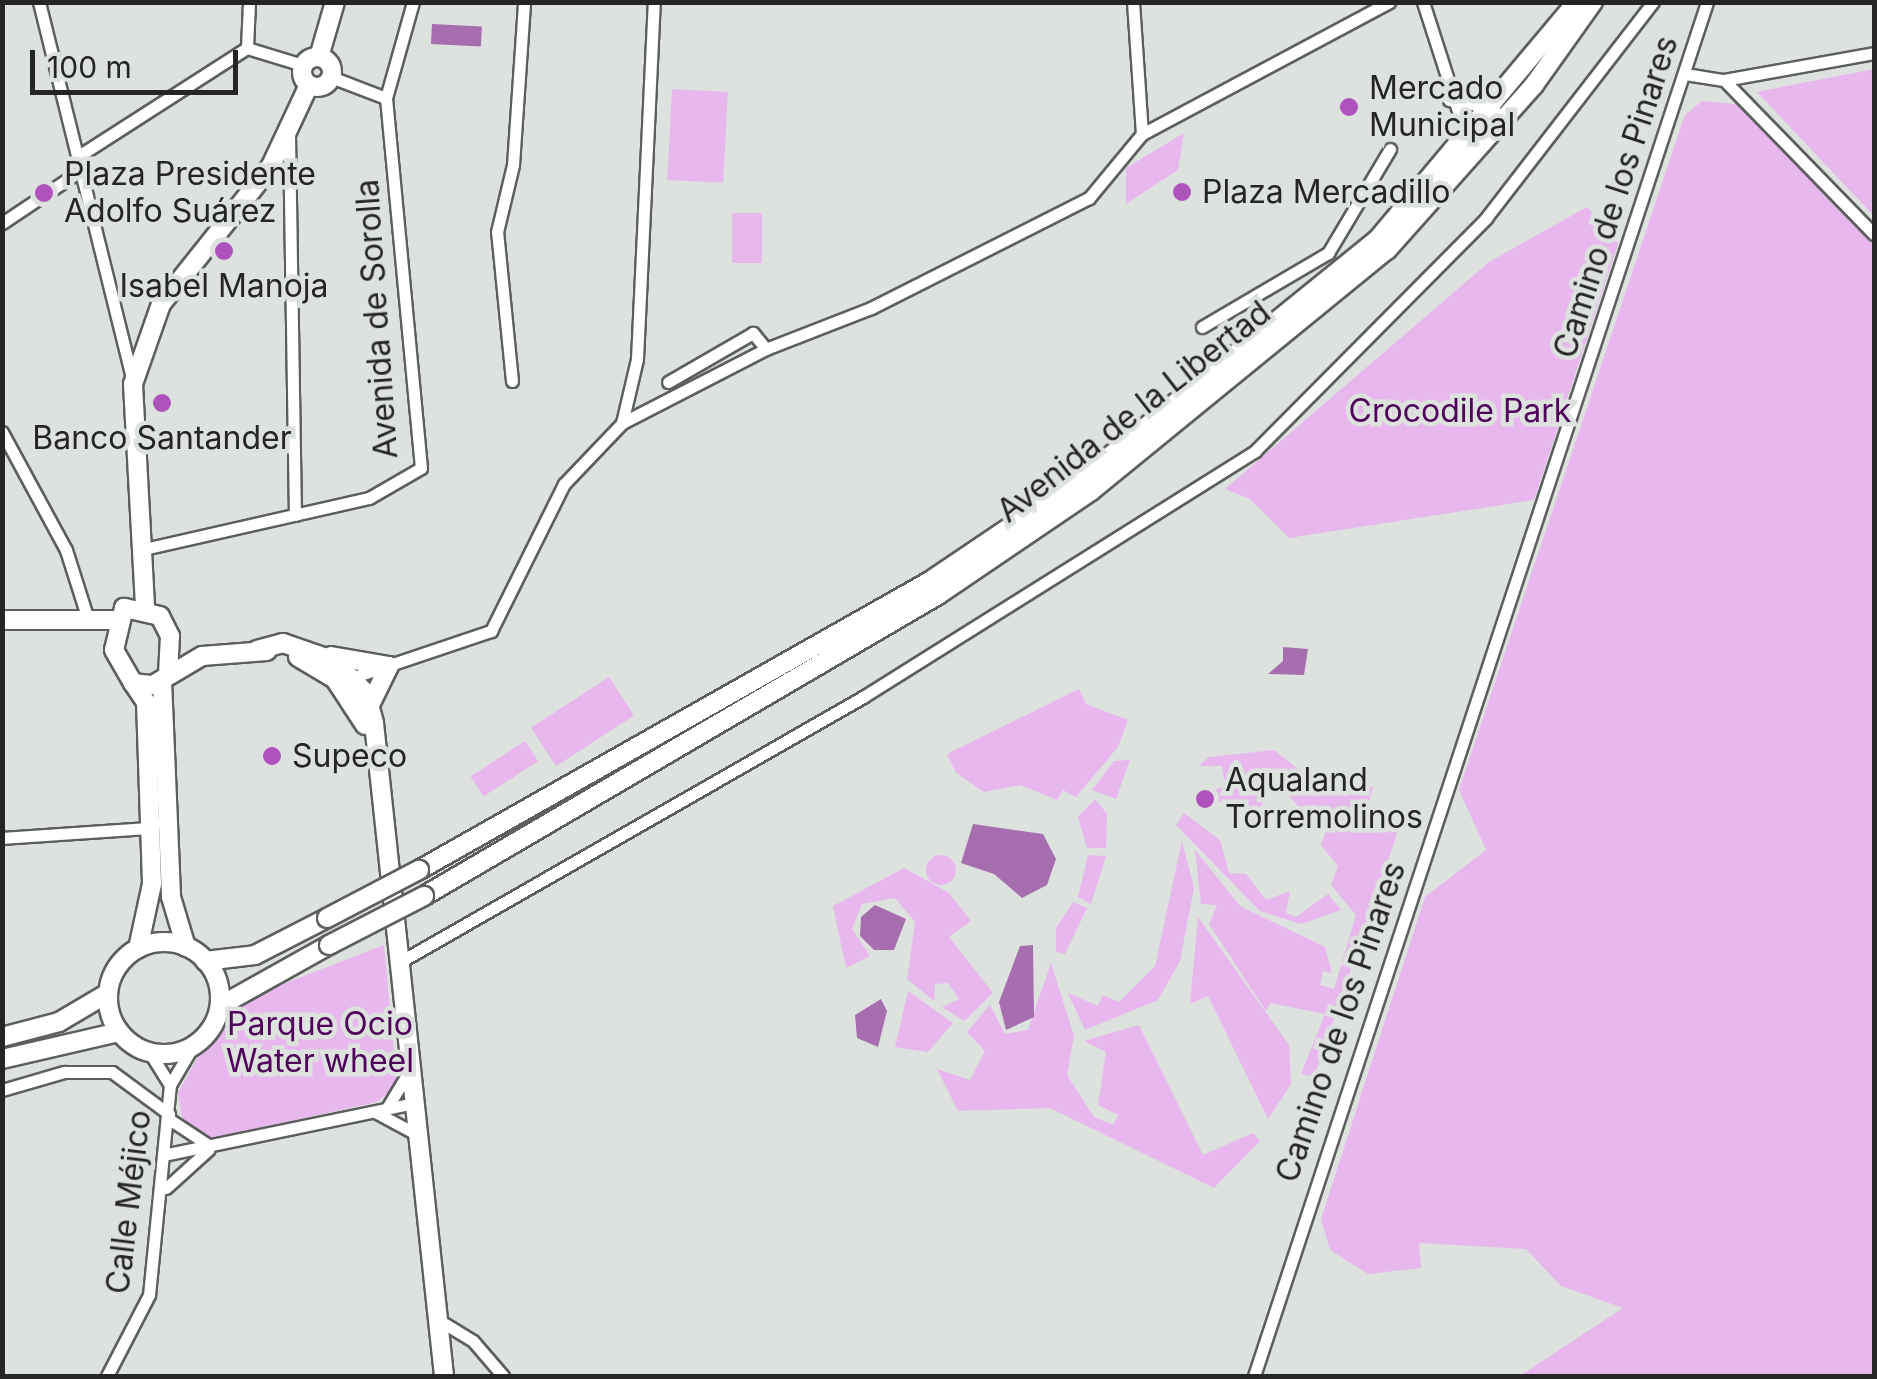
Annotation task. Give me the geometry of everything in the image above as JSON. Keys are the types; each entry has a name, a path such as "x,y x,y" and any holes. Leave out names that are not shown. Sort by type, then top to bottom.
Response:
{"main road":[{"path":"202,656 170,636 145,606 134,384 162,304 290,134 309,85 311,61 336,2"},
{"name":"Avenida de la Libertad","path":"206,961 255,955 420,870 930,581 1084,477 1376,240 1494,108 1577,2"},
{"name":"Avenida de la Libertad","path":"220,1006 424,896 938,596 1091,492 1387,250 1534,85 1593,2"},
{"path":"309,85 330,77 311,61"},
{"path":"2,1037 59,1022 108,993 138,949 152,884 146,702 116,658 116,620 124,608 145,606"},
{"path":"2,620 86,613 116,620"},
{"path":"170,636 165,677 171,897 186,947"},
{"path":"133,683 165,677 202,656 283,643 388,666 364,710"},
{"path":"257,650 290,654 354,677"},
{"path":"290,654 335,679 364,710"},
{"path":"322,654 354,677 372,741 444,1376"},
{"path":"108,993 119,1032 150,1053 193,1046 220,1006 206,961 186,947 138,949"},
{"path":"2,1059 119,1032"}],"street":[{"path":"38,2 134,384"},
{"path":"247,48 249,2"},
{"name":"Avenida de Sorolla","path":"144,549 369,498 421,468 386,98 413,2"},
{"path":"512,382 497,232 513,165 524,2"},
{"path":"622,422 636,359 654,2"},
{"path":"1133,2 1142,134"},
{"path":"354,677 490,630 564,484 622,422 766,349 871,308 1089,198 1142,134 1389,2"},
{"path":"1423,2 1449,100 1467,139"},
{"path":"398,963 863,697 1255,451 1486,218 1654,2"},
{"name":"Camino de los Pinares","path":"1254,1376 1707,2"},
{"path":"76,157 247,48 311,61"},
{"path":"1684,74 1724,80 1874,52"},
{"path":"330,77 386,98"},
{"path":"1724,80 1874,234"},
{"path":"1449,100 1494,108"},
{"path":"290,134 295,515"},
{"path":"1202,328 1328,253 1390,150"},
{"path":"2,222 80,172"},
{"path":"668,382 754,333 766,349"},
{"path":"2,432 66,550 86,613"},
{"path":"2,838 150,828"},
{"name":"Calle Méjico","path":"107,1376 149,1295 168,1154 170,1085 193,1046"},
{"name":"Calle Méjico","path":"150,1053 170,1085"},
{"path":"381,1110 410,1068"},
{"path":"2,1090 64,1072 112,1072 212,1147"},
{"path":"168,1154 414,1103"},
{"path":"381,1110 418,1135"},
{"path":"164,1191 212,1147"},
{"path":"437,1319 473,1341 503,1376"}],"green space":[{"path":"1874,69 1874,216 1757,92"},
{"path":"672,89 728,92 723,183 667,180"},
{"path":"1702,101 1736,104 1874,243 1874,1376 1520,1376 1623,1308 1561,1286 1526,1249 1419,1243 1421,1268 1368,1274 1330,1250 1321,1219 1425,897 1486,850 1459,790 1685,115"},
{"path":"1184,133 1178,170 1126,204 1126,168"},
{"name":"Crocodile Park","path":"1587,207 1618,244 1534,500 1289,538 1250,499 1225,489 1489,262"},
{"path":"732,213 762,213 762,263 732,263"},
{"path":"609,677 634,716 556,766 531,728"},
{"path":"1079,689 1086,704 1128,720 1118,747 1076,797 1063,790 1057,800 1020,785 984,792 956,773 947,754"},
{"path":"525,741 538,761 484,797 470,776"},
{"path":"1274,750 1298,769 1373,787 1363,823 1398,831 1314,1077 1301,1074 1325,1014 1270,1003 1266,1011 1209,924 1217,905 1201,904 1195,850 1240,906 1325,947 1332,973 1323,971 1320,985 1334,989 1356,915 1331,885 1338,866 1321,845 1330,817 1309,819 1279,784 1265,791 1257,832 1243,807 1201,797 1225,785 1222,766 1199,766 1209,757"},
{"path":"1130,760 1116,799 1092,790 1114,761"},
{"path":"1095,799 1107,814 1106,848 1087,848 1078,817"},
{"path":"1184,813 1220,840 1229,873 1246,874 1266,900 1290,891 1286,913 1296,917 1328,894 1341,910 1301,924 1260,911 1176,825"},
{"path":"1182,841 1194,888 1180,961 1158,1000 1085,1030 1068,993 1098,1006 1103,995 1119,1002 1155,966"},
{"path":"941,855 951,860 956,870 951,880 941,885 931,880 926,870 931,860"},
{"path":"1088,855 1106,856 1091,904 1078,897"},
{"path":"904,868 949,893 971,921 949,937 993,993 964,1021 942,1007 959,999 948,983 935,984 934,1001 907,979 915,922 895,898 862,904 852,929 870,956 846,968 833,906"},
{"path":"1073,902 1087,908 1065,954 1056,952 1056,928"},
{"path":"1198,917 1289,1045 1291,1084 1268,1119 1208,996 1190,1004"},
{"name":"Parque Ocio Water wheel","path":"384,945 397,1086 377,1102 208,1139 183,1124 178,1093 204,1046 247,998"},
{"path":"1051,963 1074,1036 1067,1075 1094,1117 1113,1125 1118,1115 1098,1105 1106,1052 1084,1041 1139,1025 1203,1155 1253,1133 1260,1141 1214,1188 1050,1108 958,1111 937,1069 970,1080 985,1051 967,1032 990,1005 1005,1034 1028,1030"},
{"path":"908,991 953,1023 928,1052 895,1047"}],"shaded area":[{"path":"432,24 482,27 481,47 431,44"},
{"path":"1283,647 1308,649 1304,675 1268,674 1283,661"},
{"path":"973,824 1043,834 1056,859 1047,885 1022,898 994,874 961,863"},
{"path":"875,905 906,919 894,950 874,950 860,936 861,917"},
{"path":"1033,945 1034,1017 1006,1030 999,1002 1020,946"},
{"path":"881,999 887,1011 878,1047 857,1038 855,1015"}],"place":[{"name":"Mercado Municipal","path":"1349,107"},
{"name":"Plaza Mercadillo","path":"1182,192"},
{"name":"Plaza Presidente Adolfo Suárez","path":"44,193"},
{"name":"Isabel Manoja","path":"224,251"},
{"name":"Banco Santander","path":"162,403"},
{"name":"Supeco","path":"272,756"},
{"name":"Aqualand Torremolinos","path":"1205,799"}]}
